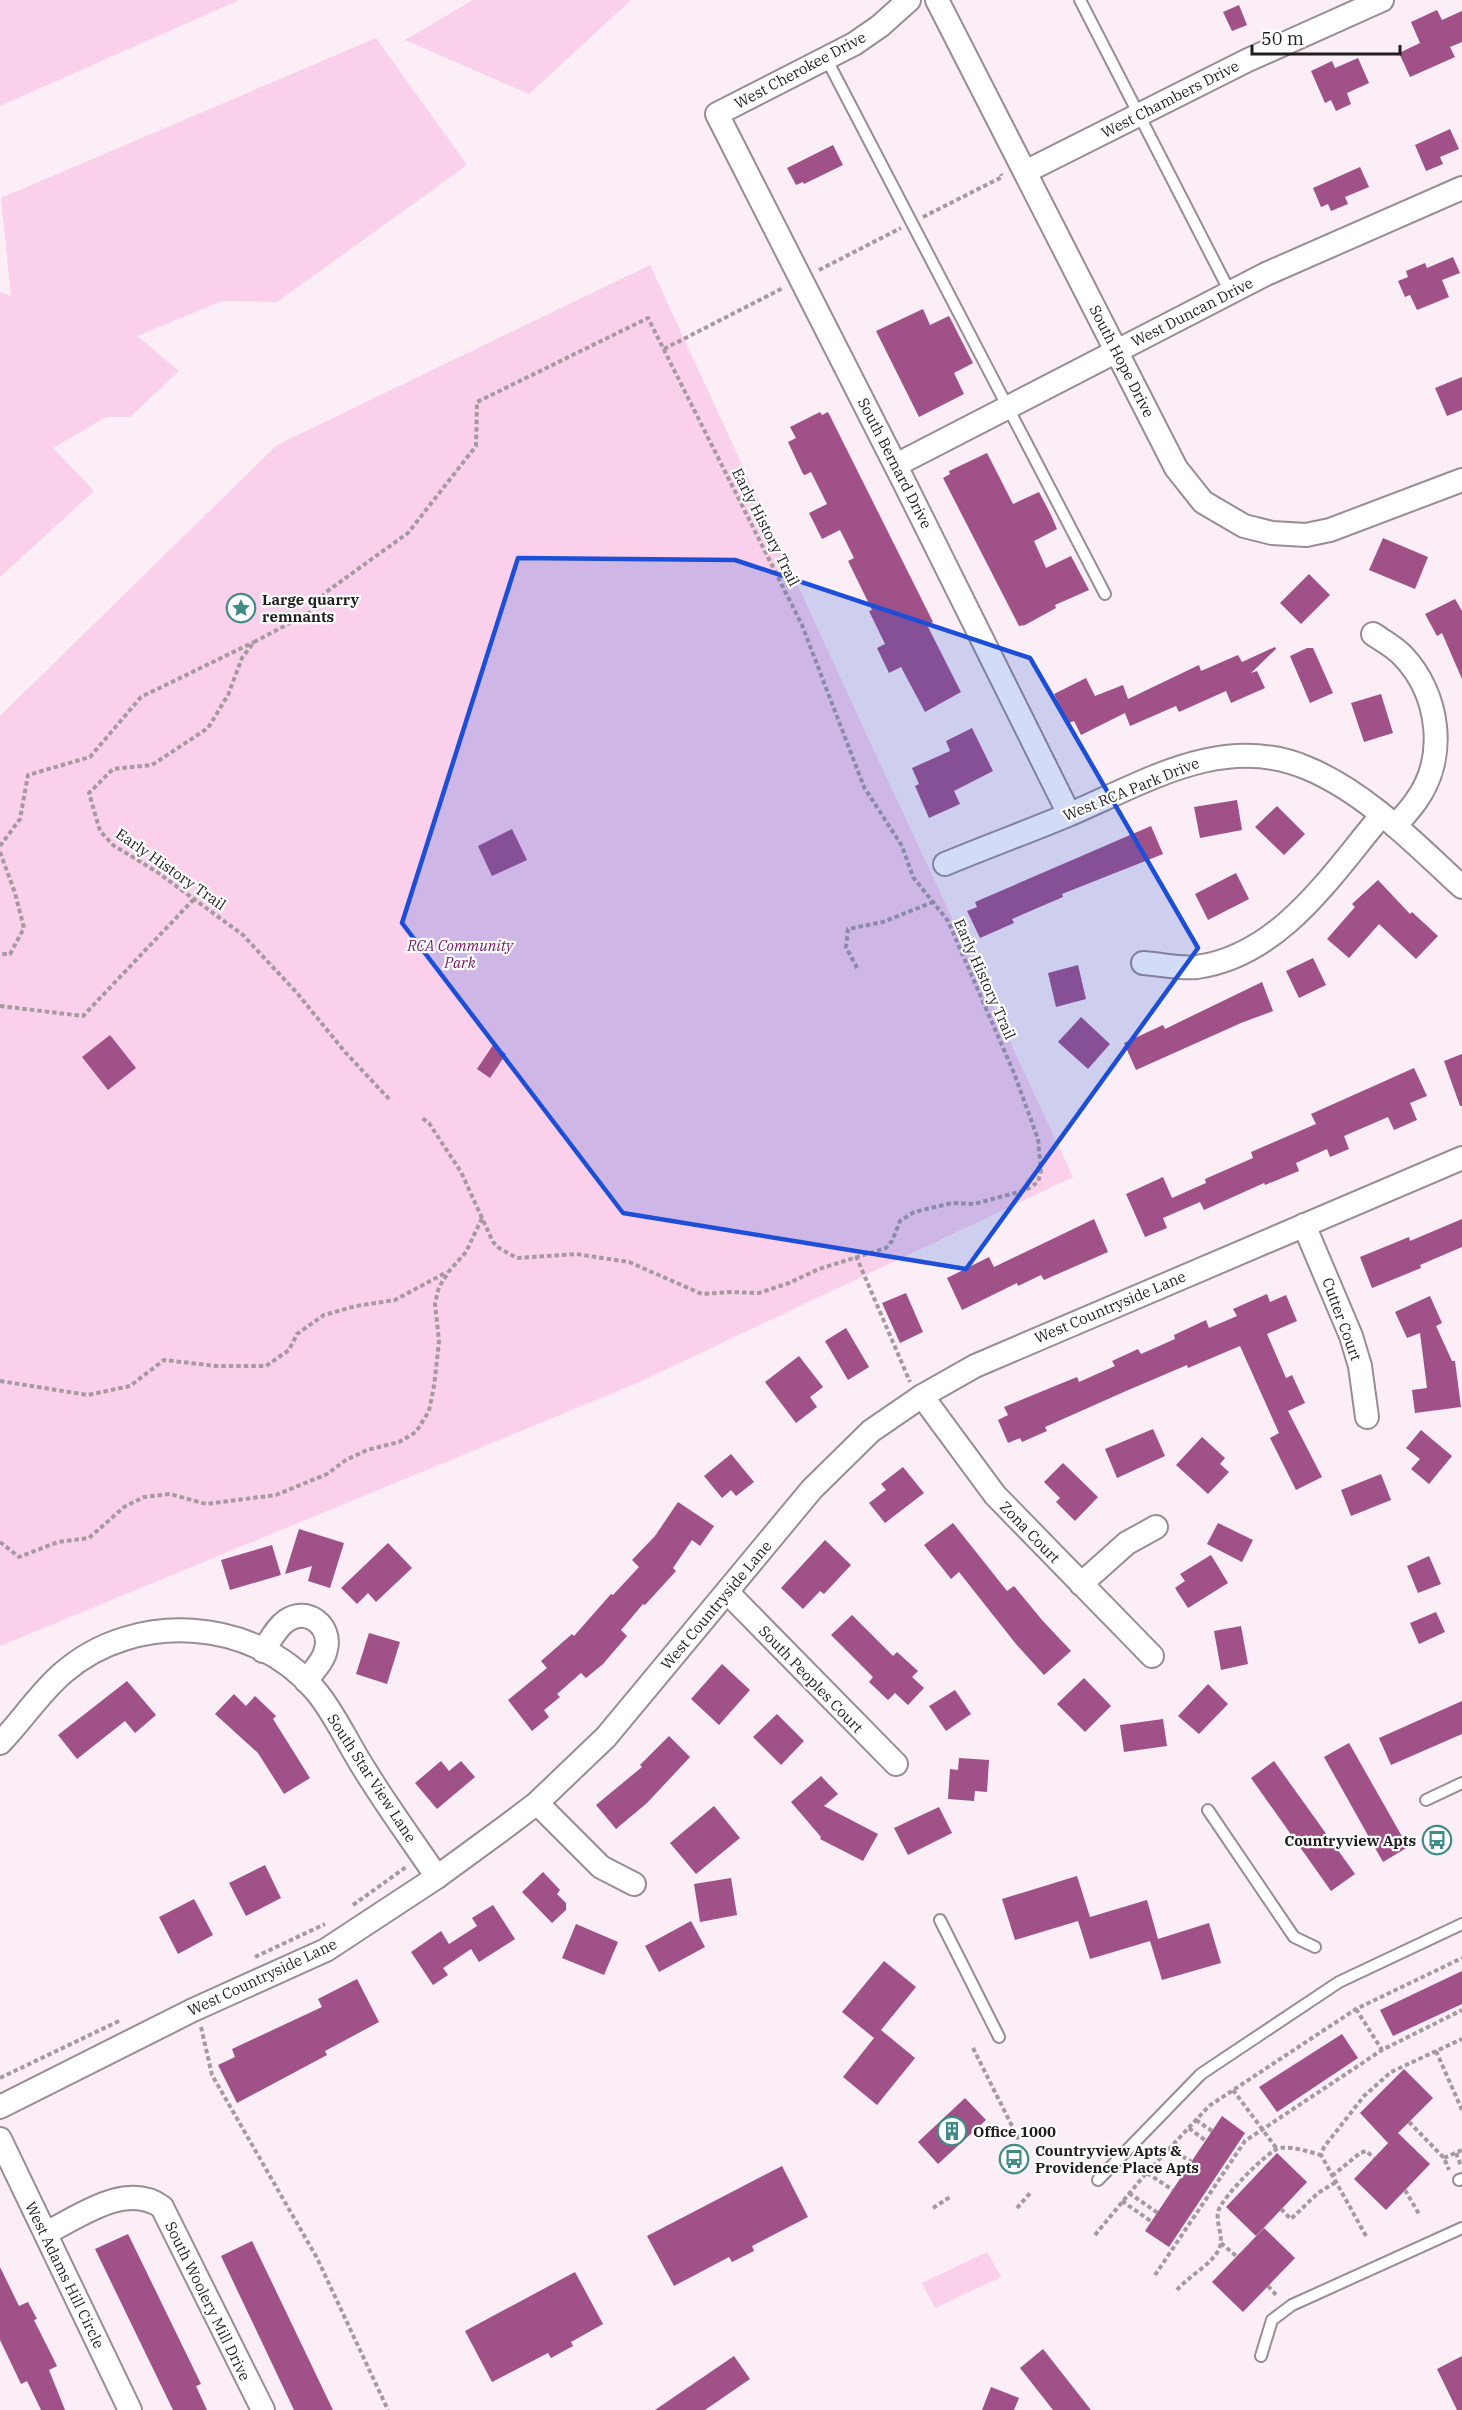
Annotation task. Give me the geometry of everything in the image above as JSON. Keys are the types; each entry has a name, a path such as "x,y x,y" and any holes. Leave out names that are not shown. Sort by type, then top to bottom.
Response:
{"street":[{"name":"West Cherokee Drive","path":"717,114 854,44 880,26 909,0"},
{"name":"South Hope Drive","path":"938,0 1176,468 1203,502 1244,526 1272,533 1306,535 1330,530 1462,480"},
{"name":"West Chambers Drive","path":"1021,165 1139,115 1248,60 1382,0"},
{"name":"South Bernard Drive","path":"717,114 896,465 1069,814"},
{"name":"West Duncan Drive","path":"896,465 1230,292 1327,246 1462,188"},
{"path":"1143,963 1195,967 1230,958 1258,945 1282,929 1388,821 1417,800 1430,774 1436,742 1435,723 1423,684 1413,668 1402,654 1373,634"},
{"name":"West RCA Park Drive","path":"945,864 1195,761 1242,756 1283,760 1305,767 1347,790 1388,821 1462,887"},
{"name":"West Countryside Lane","path":"0,2107 193,2010 326,1950 437,1877 537,1803 606,1737 812,1490 871,1431 922,1396 975,1366 1462,1158"},
{"name":"Cutter Court","path":"1304,1225 1351,1336 1360,1366 1367,1417"},
{"name":"Zona Court","path":"922,1396 995,1495 1152,1656"},
{"path":"1081,1584 1127,1543 1156,1527"},
{"name":"South Peoples Court","path":"727,1592 896,1764"},
{"path":"263,1651 277,1630 292,1617 306,1615 316,1620 325,1629 328,1641 326,1652 306,1681"},
{"name":"South Star View Lane","path":"0,1743 64,1672 95,1652 128,1638 174,1630 200,1631 243,1641 280,1660 316,1691 382,1799 437,1877"},
{"path":"537,1803 601,1867 634,1884"},
{"name":"West Adams Hill Circle","path":"0,2139 130,2410"},
{"name":"South Woolery Mill Drive","path":"46,2233 110,2202 127,2197 143,2198 162,2207 262,2410"}],"lane":[{"path":"1080,0 1230,292"},
{"path":"826,58 1105,594"},
{"path":"1425,1800 1462,1783"},
{"path":"1208,1810 1294,1937 1315,1947"},
{"path":"940,1920 999,2037"},
{"path":"1098,2180 1201,2073 1339,1982 1462,1924"},
{"path":"1261,2356 1272,2320 1292,2304 1462,2228"}],"path":[{"path":"921,218 1002,177 997,167 1021,165"},
{"path":"814,272 904,226"},
{"path":"664,350 790,285"},
{"name":"Early History Trail","path":"389,1099 243,935 157,872 113,844 100,831 88,793 113,769 152,765 208,728 228,695 242,658 254,642 309,613 326,592 408,532 476,446 477,402 648,318 802,625 864,787 902,846 913,877 948,921 1014,1073 1038,1139 1041,1171 1038,1182 1026,1190 974,1204 952,1203 914,1212 900,1221 892,1241 886,1248 856,1256 759,1293 702,1294 629,1262 576,1254 517,1258 499,1248 493,1242 461,1172 429,1123 422,1118"},
{"path":"0,846 20,819 28,775 90,757 141,697 254,642"},
{"path":"0,852 15,893 24,928 10,954 0,954"},
{"path":"0,1006 83,1016 193,900"},
{"path":"857,968 846,947 848,929 883,922 933,902"},
{"path":"0,1542 19,1557 58,1542 89,1538 124,1507 144,1497 170,1494 206,1504 276,1495 327,1474 346,1460 367,1450 399,1442 416,1432 429,1411 439,1342 435,1303 440,1287 450,1270 466,1252 483,1218"},
{"path":"856,1256 907,1379 922,1396"},
{"path":"0,1381 88,1395 130,1386 164,1360 216,1366 266,1366 289,1350 297,1334 324,1315 356,1306 395,1300 450,1270"},
{"path":"347,1909 410,1864"},
{"path":"246,1961 330,1922"},
{"path":"1095,2235 1129,2193 1209,2106 1356,2008 1462,1958"},
{"path":"1356,2008 1382,2050"},
{"path":"1155,2276 1245,2141 1382,2050 1462,2010"},
{"path":"0,2078 130,2016"},
{"path":"202,2029 212,2075 317,2259 388,2410"},
{"path":"1366,2236 1321,2155 1324,2147 1342,2122 1391,2072 1462,2039"},
{"path":"972,2048 1020,2142"},
{"path":"1436,2051 1462,2110"},
{"path":"1233,2090 1277,2149"},
{"path":"1196,2120 1212,2131"},
{"path":"1409,2122 1444,2158 1458,2179"},
{"path":"1189,2128 1206,2141"},
{"path":"1177,2290 1193,2273 1215,2257 1221,2243 1218,2215 1220,2208 1248,2173 1277,2149 1288,2148 1321,2155"},
{"path":"1169,2149 1192,2162"},
{"path":"1444,2158 1462,2150"},
{"path":"1332,2176 1360,2153 1366,2151 1374,2158"},
{"path":"1456,2153 1462,2169"},
{"path":"1147,2173 1173,2190"},
{"path":"1281,2209 1291,2219 1318,2193 1336,2182"},
{"path":"1405,2190 1412,2198 1419,2214"},
{"path":"1017,2208 1031,2192"},
{"path":"1129,2193 1158,2212"},
{"path":"933,2208 950,2197"},
{"path":"1122,2201 1152,2222"},
{"path":"1221,2243 1236,2256"},
{"path":"1268,2286 1277,2296"}],"highlighted area":[{"path":"518,558 735,560 1030,658 1198,948 966,1269 623,1213 402,923"}],"green space":[{"path":"0,0 239,0 0,106"},
{"path":"473,0 631,0 529,94 405,40"},
{"path":"376,38 467,165 277,302 222,301 137,336 179,371 130,417 106,417 53,448 94,491 0,577 0,292 11,296 1,198"},
{"name":"RCA Community Park","path":"650,265 1073,1177 637,1383 0,1646 0,716 277,445"},
{"path":"987,2252 1001,2277 935,2308 922,2283"}],"building":[{"path":"1239,5 1247,25 1232,31 1223,12"},
{"path":"1437,10 1442,20 1462,11 1462,42 1450,47 1455,57 1410,77 1399,53 1420,43 1411,22"},
{"path":"1358,58 1369,83 1347,93 1351,104 1336,111 1331,100 1325,103 1311,71 1332,61 1335,68"},
{"path":"1450,129 1459,149 1440,157 1443,164 1426,171 1415,145"},
{"path":"833,145 843,165 804,184 803,182 796,185 787,168"},
{"path":"1360,167 1369,187 1345,197 1348,204 1331,211 1328,204 1321,207 1313,188"},
{"path":"1453,257 1460,273 1442,280 1449,297 1417,310 1410,295 1405,297 1398,281 1408,277 1406,271 1425,263 1427,268"},
{"path":"923,309 930,325 949,316 973,363 954,373 964,394 919,417 876,331"},
{"path":"1462,377 1462,410 1447,416 1435,388"},
{"path":"820,412 822,415 828,412 933,622 927,625 961,692 925,712 901,667 889,673 877,648 885,644 869,611 872,610 848,561 854,558 840,530 822,539 809,513 827,504 811,472 803,474 788,442 796,438 790,427"},
{"path":"987,453 1013,504 1039,492 1051,515 1057,529 1034,541 1046,568 1071,556 1089,590 1055,605 1056,608 1025,625 1019,626 943,478 950,474 949,471"},
{"path":"1383,538 1428,557 1415,589 1369,570"},
{"path":"1309,574 1330,595 1301,624 1280,603"},
{"path":"1455,599 1462,611 1462,679 1442,633 1437,636 1425,614"},
{"path":"1275,647 1276,649 1251,673 1257,671 1265,688 1231,703 1226,691 1179,712 1176,706 1130,726 1125,713 1081,735 1074,721 1068,723 1054,694 1086,678 1095,696 1123,685 1128,699 1199,665 1201,671 1238,655 1242,662"},
{"path":"1307,648 1313,648 1333,693 1310,703 1290,656"},
{"path":"1381,694 1393,733 1364,742 1351,703"},
{"path":"972,728 993,771 954,791 960,804 929,818 915,786 919,784 912,768 950,751 946,741"},
{"path":"1237,800 1242,830 1200,838 1194,807"},
{"path":"1277,806 1305,834 1284,855 1255,827"},
{"path":"1151,826 1163,854 1062,894 1063,897 1012,919 1014,923 980,938 967,911 977,907 975,902"},
{"path":"512,829 527,860 492,876 478,846"},
{"path":"1236,873 1249,899 1208,920 1195,894"},
{"path":"1378,880 1410,914 1412,912 1438,936 1416,959 1379,924 1349,958 1327,939 1355,907 1352,904"},
{"path":"1313,958 1326,985 1299,998 1286,971"},
{"path":"1078,965 1086,999 1056,1007 1048,973"},
{"path":"1262,982 1273,1011 1136,1070 1124,1043 1163,1025 1165,1029"},
{"path":"1081,1017 1110,1044 1088,1069 1058,1042"},
{"path":"110,1035 136,1068 108,1090 82,1057"},
{"path":"493,1045 506,1054 490,1078 477,1069"},
{"path":"1462,1054 1462,1106 1460,1106 1444,1061"},
{"path":"1414,1068 1427,1096 1410,1103 1417,1120 1394,1130 1388,1117 1344,1136 1349,1149 1330,1157 1327,1149 1296,1163 1299,1171 1265,1185 1264,1183 1204,1210 1200,1202 1163,1218 1167,1228 1145,1237 1126,1194 1163,1177 1172,1198 1206,1183 1205,1179 1253,1158 1251,1152 1316,1124 1311,1114"},
{"path":"1094,1219 1108,1252 1044,1280 1041,1275 1018,1286 1017,1283 962,1310 947,1278 989,1257 994,1267"},
{"path":"1462,1219 1462,1247 1420,1265 1421,1268 1372,1288 1360,1257 1409,1237 1410,1241"},
{"path":"906,1293 923,1332 900,1343 882,1303"},
{"path":"1267,1294 1270,1302 1286,1295 1297,1321 1267,1334 1286,1378 1292,1375 1305,1403 1288,1411 1322,1477 1296,1490 1270,1438 1279,1433 1240,1346 1126,1391 1045,1427 1047,1431 1022,1442 1020,1438 1008,1443 998,1420 1008,1415 1004,1407 1077,1377 1079,1382 1115,1366 1112,1361 1138,1349 1141,1354 1175,1339 1174,1335 1206,1320 1209,1328 1237,1316 1233,1309"},
{"path":"1430,1296 1442,1323 1436,1326 1452,1361 1455,1361 1461,1407 1415,1413 1412,1390 1427,1388 1420,1333 1407,1338 1395,1312"},
{"path":"846,1328 869,1367 848,1380 825,1341"},
{"path":"799,1356 823,1387 810,1397 817,1407 796,1423 765,1382"},
{"path":"1153,1429 1165,1456 1117,1478 1105,1449"},
{"path":"1421,1430 1452,1456 1429,1484 1411,1469 1420,1459 1406,1448"},
{"path":"1202,1437 1225,1458 1220,1464 1229,1472 1208,1494 1176,1465"},
{"path":"731,1454 754,1482 736,1496 731,1490 722,1498 704,1476"},
{"path":"1063,1463 1098,1497 1075,1521 1056,1502 1060,1498 1044,1482"},
{"path":"903,1467 924,1493 885,1523 869,1503 886,1490 881,1484"},
{"path":"1381,1474 1391,1500 1351,1516 1341,1490"},
{"path":"678,1502 714,1526 700,1546 692,1540 673,1568 676,1571 621,1630 627,1636 603,1664 586,1678 581,1673 557,1694 560,1697 544,1710 549,1717 532,1731 508,1700 547,1668 541,1661 572,1634 574,1636 611,1594 613,1595 639,1567 632,1560 655,1536"},
{"path":"953,1523 1007,1591 1014,1586 1071,1651 1044,1675 1016,1644 959,1572 951,1579 924,1545"},
{"path":"1218,1523 1253,1540 1242,1562 1207,1544"},
{"path":"299,1529 344,1543 330,1588 308,1581 312,1566 285,1574"},
{"path":"825,1540 851,1565 824,1594 820,1591 803,1609 781,1588"},
{"path":"388,1543 412,1568 376,1602 368,1593 357,1604 341,1588"},
{"path":"272,1545 281,1575 230,1590 221,1560"},
{"path":"1211,1555 1228,1583 1188,1608 1175,1588 1185,1581 1180,1574"},
{"path":"1429,1556 1441,1584 1418,1593 1407,1566"},
{"path":"1436,1612 1445,1632 1419,1644 1410,1623"},
{"path":"852,1615 893,1656 897,1652 918,1671 912,1677 924,1688 908,1705 895,1693 888,1700 869,1682 873,1677 831,1635"},
{"path":"1241,1626 1248,1664 1221,1670 1214,1631"},
{"path":"369,1633 400,1642 387,1684 356,1674"},
{"path":"722,1664 750,1690 719,1725 691,1699"},
{"path":"1084,1678 1111,1706 1085,1732 1057,1704"},
{"path":"127,1681 156,1715 135,1733 125,1721 77,1759 58,1735"},
{"path":"1208,1684 1228,1704 1199,1734 1178,1716"},
{"path":"955,1690 971,1714 946,1731 929,1706"},
{"path":"234,1694 246,1706 255,1696 276,1716 273,1719 310,1778 284,1794 258,1753 215,1714"},
{"path":"1462,1701 1462,1734 1391,1765 1379,1738"},
{"path":"777,1714 804,1741 781,1765 753,1737"},
{"path":"1163,1719 1167,1746 1124,1752 1120,1725"},
{"path":"669,1736 690,1757 647,1803 616,1829 596,1805 642,1767 640,1765"},
{"path":"1349,1743 1408,1847 1383,1862 1324,1757"},
{"path":"959,1758 989,1760 987,1792 975,1791 974,1801 948,1799 950,1769 958,1770"},
{"path":"441,1761 449,1771 461,1761 475,1777 437,1809 415,1783"},
{"path":"1274,1761 1355,1874 1331,1891 1251,1778"},
{"path":"821,1776 838,1794 824,1806 878,1834 863,1861 820,1839 821,1837 791,1802"},
{"path":"714,1806 740,1838 696,1874 670,1843"},
{"path":"939,1807 952,1833 908,1855 894,1828"},
{"path":"265,1865 281,1898 246,1916 229,1883"},
{"path":"543,1872 560,1890 557,1894 566,1903 566,1910 552,1923 522,1892"},
{"path":"1077,1876 1090,1917 1147,1900 1158,1939 1209,1923 1221,1963 1162,1980 1150,1941 1090,1959 1078,1921 1015,1940 1002,1899"},
{"path":"731,1878 737,1915 700,1922 694,1884"},
{"path":"194,1899 213,1935 178,1954 159,1917"},
{"path":"493,1905 515,1939 479,1962 471,1949 443,1968 448,1975 433,1985 411,1952 441,1931 449,1944 477,1926 472,1918"},
{"path":"691,1921 705,1947 659,1972 645,1946"},
{"path":"576,1924 618,1942 604,1975 562,1958"},
{"path":"884,1961 916,1987 881,2030 915,2058 877,2105 843,2077 874,2038 842,2012"},
{"path":"1462,1971 1462,2004 1393,2036 1380,2010"},
{"path":"357,1979 379,2022 325,2051 327,2055 237,2103 218,2065 235,2057 232,2049 322,2007 318,1999"},
{"path":"1342,2034 1358,2058 1277,2112 1259,2087"},
{"path":"1404,2069 1433,2098 1398,2133 1430,2164 1386,2210 1354,2179 1392,2139 1388,2143 1360,2113"},
{"name":"Office 1000","path":"965,2098 986,2120 938,2164 918,2142"},
{"path":"1222,2116 1245,2133 1169,2247 1145,2231"},
{"path":"1277,2153 1307,2182 1256,2236 1226,2207"},
{"path":"782,2166 808,2217 752,2246 754,2251 732,2262 729,2257 674,2286 647,2236"},
{"path":"1264,2228 1295,2258 1243,2312 1212,2282"},
{"path":"128,2234 201,2384 196,2386 207,2410 173,2410 95,2249"},
{"path":"252,2241 333,2410 294,2410 221,2256"},
{"path":"0,2267 19,2306 28,2302 37,2319 34,2320 57,2366 49,2370 65,2410 41,2410 27,2381 21,2384 0,2340"},
{"path":"575,2272 603,2324 571,2342 573,2346 551,2358 548,2353 492,2382 465,2331"},
{"path":"1043,2349 1091,2410 1053,2410 1020,2368"},
{"path":"734,2356 750,2379 705,2410 655,2410"},
{"path":"1462,2356 1462,2410 1457,2410 1437,2369"},
{"path":"991,2387 1019,2398 1014,2410 982,2410"}],"place":[{"name":"Large quarry remnants","path":"241,608"},
{"name":"Countryview Apts","path":"1437,1840"},
{"name":"Office 1000","path":"952,2131"},
{"name":"Countryview Apts & Providence Place Apts","path":"1014,2159"}]}
